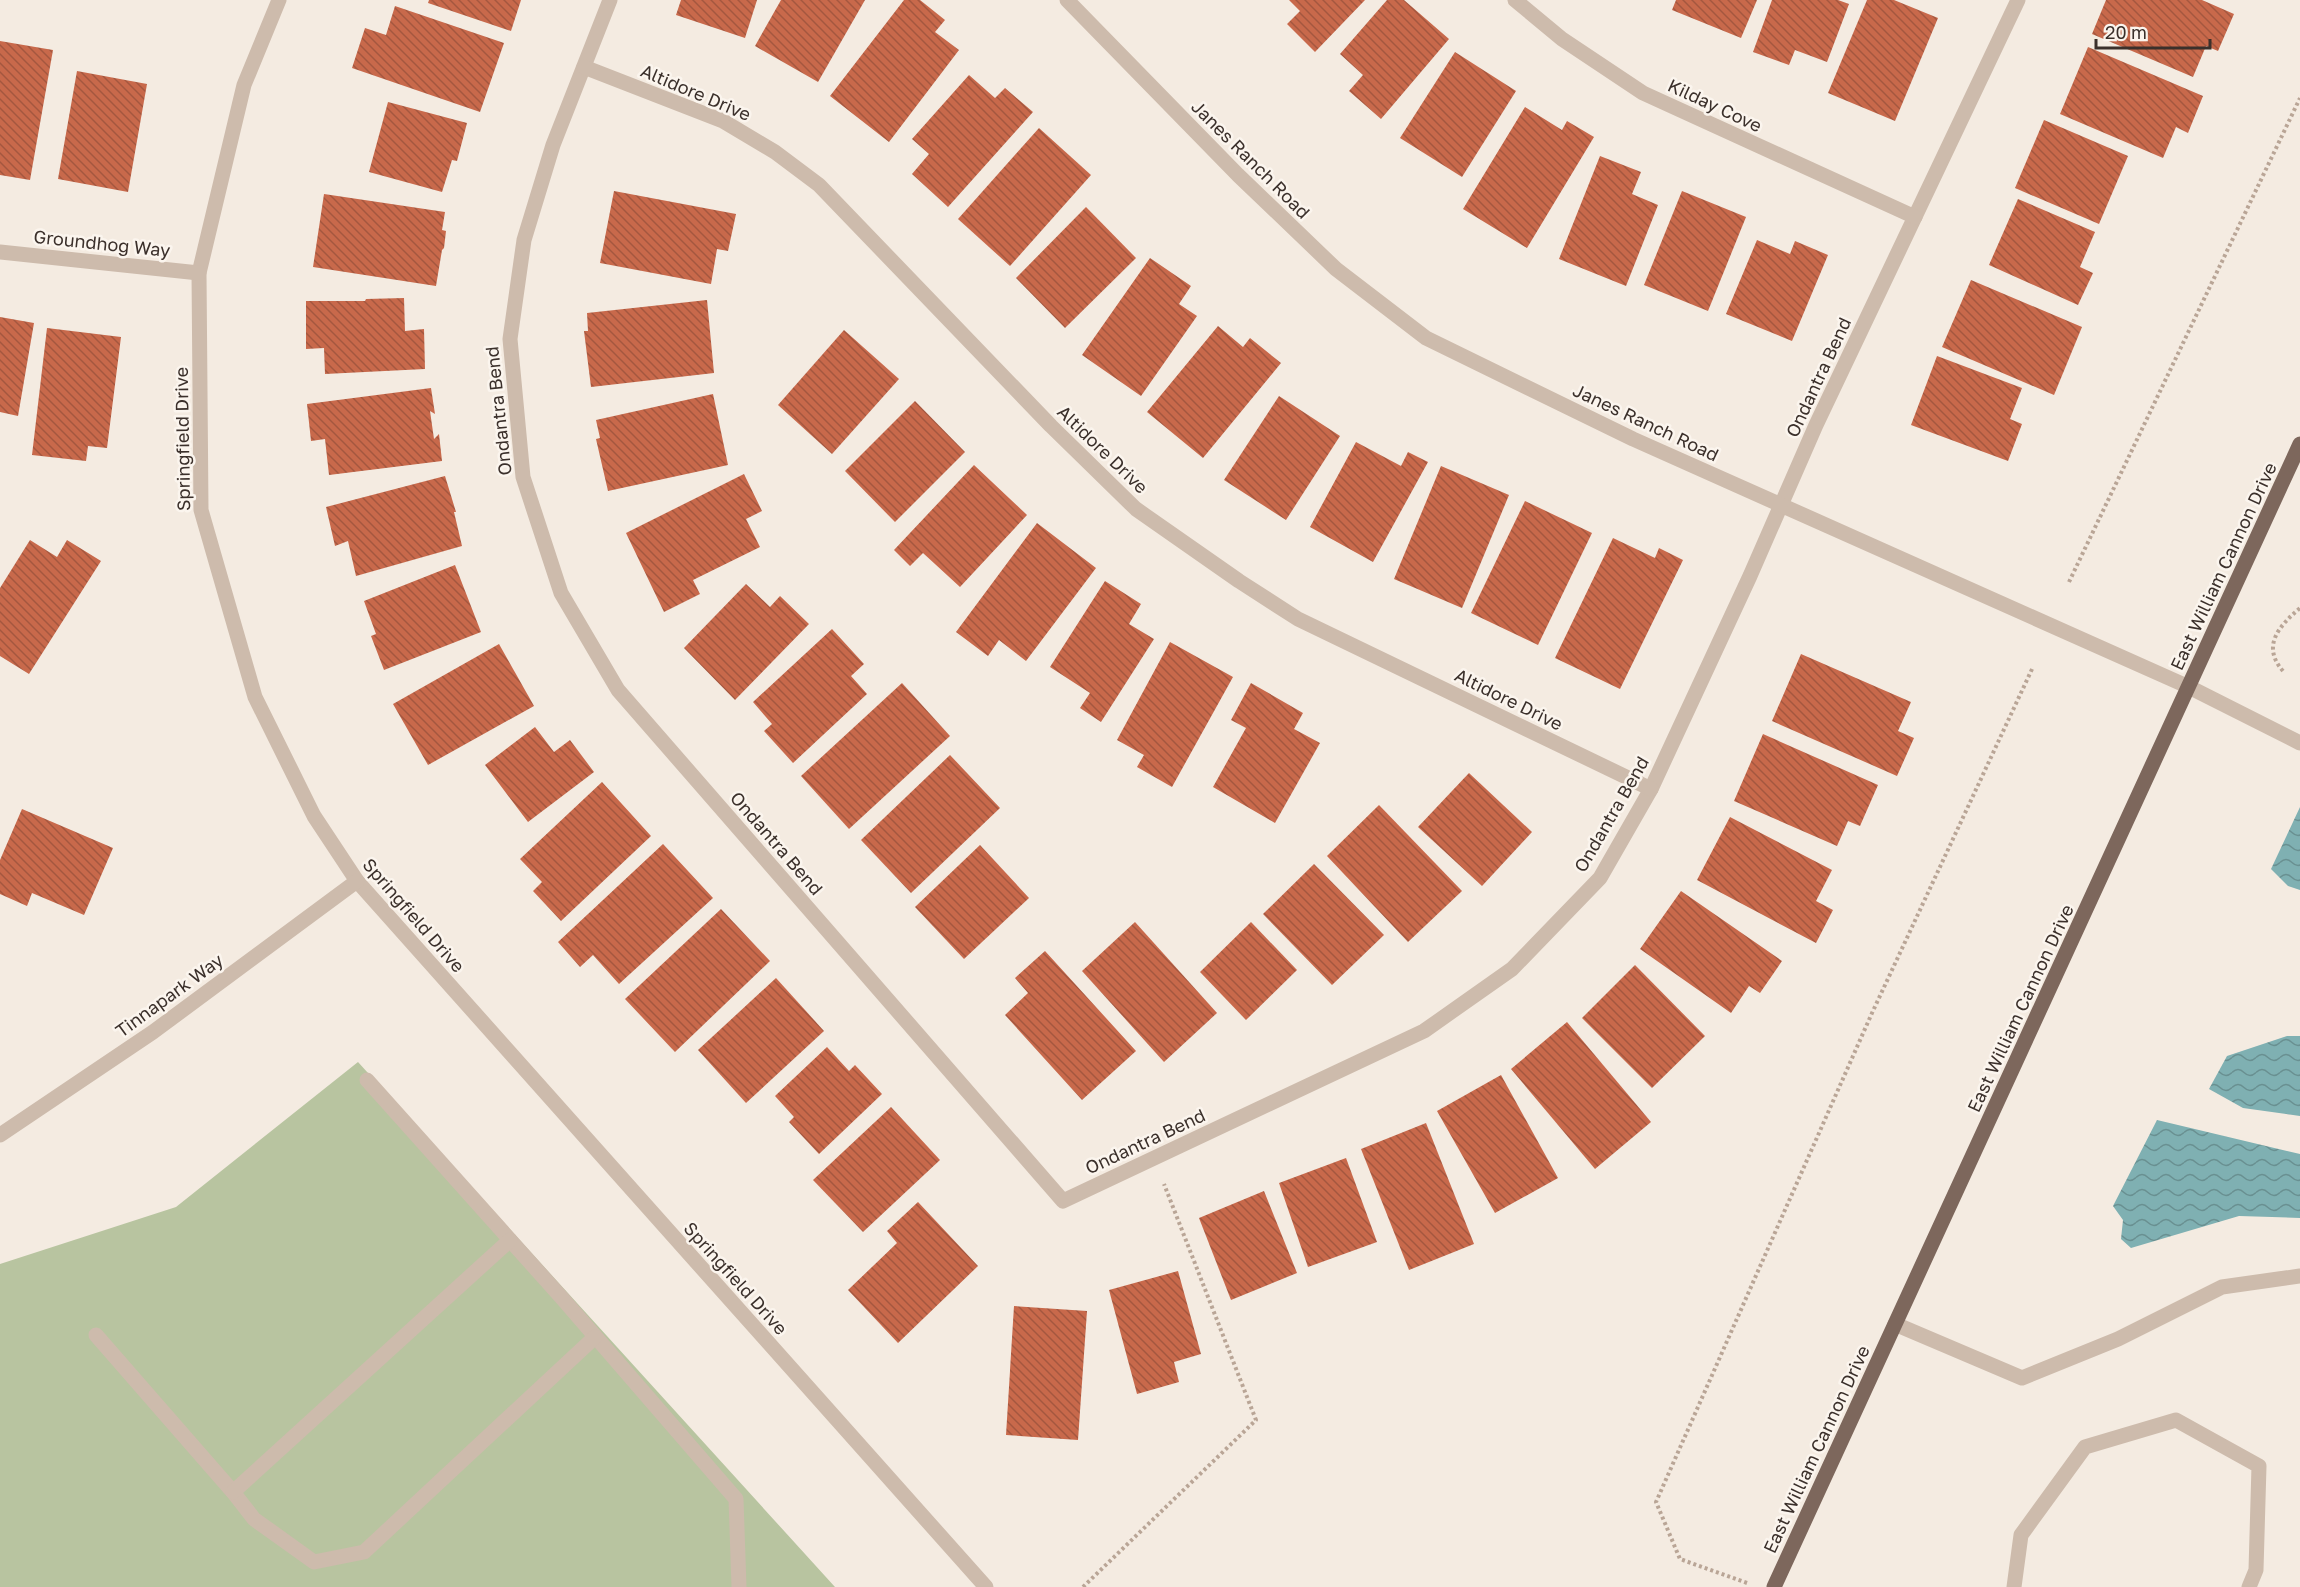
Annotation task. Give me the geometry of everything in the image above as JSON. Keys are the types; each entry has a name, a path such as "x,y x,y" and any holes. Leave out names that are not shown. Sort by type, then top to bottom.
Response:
{"main road":[{"name":"East William Cannon Drive","path":"1774,1587 2300,444"}],"street":[{"name":"Springfield Drive","path":"279,0 244,85 199,273 201,510 255,697 314,816 357,881 986,1587"},
{"name":"Ondantra Bend","path":"610,0 553,145 524,240 510,339 522,477 561,593 618,690 1064,1201 1424,1031 1512,969 1600,878 1651,789 1781,506 1816,424 2018,0"},
{"name":"Janes Ranch Road","path":"1067,0 1238,175 1336,269 1426,338 1633,439 2189,687 2300,743"},
{"name":"Kilday Cove","path":"1515,0 1562,39 1643,93 1915,217"},
{"name":"Altidore Drive","path":"584,67 723,122 775,152 819,185 1051,426 1136,509 1239,581 1298,619 1651,789"},
{"name":"Groundhog Way","path":"0,252 199,273"},
{"name":"Tinnapark Way","path":"0,1135 153,1032 357,881"},
{"path":"367,1080 596,1337 736,1499 738,1587"},
{"path":"234,1492 510,1240"},
{"path":"1895,1324 2022,1378 2118,1339 2222,1287 2300,1276"},
{"path":"96,1335 234,1492 254,1519 314,1562 364,1552 596,1337"},
{"path":"2014,1587 2021,1535 2085,1447 2176,1420 2259,1466 2256,1570 2249,1587"}],"path":[{"path":"2069,582 2300,98"},
{"path":"2283,671 2275,661 2272,649 2281,624 2300,608"},
{"path":"1748,1583 1680,1559 1656,1502 1872,1013 2032,667"},
{"path":"1083,1587 1256,1420 1164,1184"}],"green space":[{"path":"358,1062 835,1587 0,1587 0,1264 176,1207"}],"water":[{"path":"2300,807 2300,890 2288,886 2271,869"},
{"path":"2287,1036 2300,1036 2300,1116 2243,1108 2209,1089 2227,1056"},
{"path":"2157,1120 2300,1154 2300,1218 2239,1216 2131,1248 2121,1239 2123,1220 2113,1206"}],"building":[{"path":"429,0 521,0 511,31 428,3"},
{"path":"681,0 757,0 745,38 676,15"},
{"path":"781,0 865,0 818,82 755,46"},
{"path":"904,0 920,0 945,20 935,32 959,50 889,142 830,96"},
{"path":"1289,0 1365,0 1315,52 1287,24 1300,11"},
{"path":"1387,0 1404,0 1449,39 1381,119 1349,91 1363,75 1340,54"},
{"path":"1676,0 1757,0 1741,38 1672,10"},
{"path":"1772,0 1838,0 1849,4 1827,62 1795,50 1789,65 1753,52"},
{"path":"1867,0 1894,0 1938,18 1895,121 1828,93"},
{"path":"2106,0 2202,0 2234,14 2218,51 2206,46 2193,77 2092,34"},
{"path":"395,6 504,43 480,112 352,68 365,28 386,35"},
{"path":"0,41 53,50 30,180 0,175"},
{"path":"2088,47 2203,96 2188,133 2176,127 2163,158 2060,114"},
{"path":"1455,52 1516,91 1462,177 1400,138"},
{"path":"77,71 147,84 128,192 58,179"},
{"path":"969,75 995,98 1005,88 1033,112 948,207 912,174 929,154 912,139"},
{"path":"388,102 467,123 457,161 452,160 442,192 369,172"},
{"path":"1525,107 1562,130 1567,121 1594,137 1527,248 1463,209"},
{"path":"2044,120 2128,156 2099,224 2015,188"},
{"path":"1039,128 1091,175 1010,266 958,219"},
{"path":"1600,156 1641,172 1632,194 1658,205 1626,286 1559,259"},
{"path":"614,191 736,214 728,251 717,249 711,284 600,263"},
{"path":"1682,191 1746,217 1708,311 1644,285"},
{"path":"324,194 445,212 442,230 446,231 444,248 436,286 313,267"},
{"path":"2018,199 2095,232 2080,267 2093,273 2078,305 1989,265"},
{"path":"1086,207 1136,258 1065,328 1016,278"},
{"path":"1757,240 1790,254 1795,241 1828,255 1792,341 1726,314"},
{"path":"1150,258 1191,286 1179,304 1197,316 1141,396 1082,355"},
{"path":"1971,280 2082,327 2054,395 1942,347"},
{"path":"404,298 405,331 424,329 425,369 325,374 324,348 306,349 306,301 365,301 366,299"},
{"path":"707,300 714,373 591,387 584,331 588,331 587,313"},
{"path":"0,317 34,323 18,416 0,412"},
{"path":"1218,326 1243,347 1250,338 1281,363 1203,458 1147,412"},
{"path":"47,328 121,337 107,448 88,446 86,461 32,455"},
{"path":"844,330 899,379 832,454 778,405"},
{"path":"1937,356 2022,388 2010,419 2022,424 2008,461 1911,425"},
{"path":"431,388 435,414 430,411 434,439 439,434 442,461 329,475 325,439 311,441 307,404"},
{"path":"713,394 728,465 608,491 596,439 600,438 596,420"},
{"path":"1279,396 1340,436 1286,520 1224,480"},
{"path":"915,401 965,452 895,522 845,471"},
{"path":"1356,442 1401,466 1408,452 1428,462 1373,562 1310,527"},
{"path":"974,465 1027,515 960,587 923,553 910,566 894,550"},
{"path":"1441,466 1509,495 1462,608 1394,579"},
{"path":"744,474 762,511 746,519 760,547 693,580 700,594 664,612 626,533"},
{"path":"445,476 456,512 454,512 462,546 356,576 348,541 335,546 326,507"},
{"path":"1525,501 1592,533 1538,645 1471,613"},
{"path":"1037,523 1096,568 1026,661 999,640 988,656 956,632"},
{"path":"1613,538 1655,558 1659,548 1683,560 1620,689 1555,658"},
{"path":"30,540 57,557 67,540 101,561 29,674 0,656 0,588"},
{"path":"455,565 481,632 384,670 371,636 376,634 364,601"},
{"path":"1105,581 1141,604 1129,624 1154,639 1101,722 1080,708 1090,693 1050,667"},
{"path":"746,584 770,607 780,596 809,624 735,700 684,648"},
{"path":"832,629 864,664 851,676 867,694 793,763 764,731 772,724 753,702"},
{"path":"1170,642 1233,677 1172,787 1137,767 1144,755 1117,740"},
{"path":"499,644 534,706 428,765 393,704"},
{"path":"1801,654 1911,702 1898,731 1914,738 1897,776 1772,721"},
{"path":"902,683 950,736 849,829 801,776"},
{"path":"1251,683 1303,713 1294,729 1320,743 1275,823 1213,787 1246,728 1231,720"},
{"path":"535,727 554,752 570,740 594,772 528,822 485,765"},
{"path":"1763,734 1878,785 1860,826 1848,821 1837,846 1734,801"},
{"path":"950,755 1000,808 911,893 861,840"},
{"path":"1469,773 1532,832 1482,886 1418,827"},
{"path":"602,782 651,836 561,921 533,891 542,882 520,859"},
{"path":"1379,805 1462,891 1408,942 1327,856"},
{"path":"22,809 113,848 84,915 32,893 27,906 0,894 0,860"},
{"path":"1730,817 1832,870 1816,901 1833,910 1816,943 1697,880"},
{"path":"663,844 713,898 619,984 593,955 580,967 558,942"},
{"path":"980,845 1029,898 964,959 915,907"},
{"path":"1314,864 1384,935 1332,985 1263,914"},
{"path":"1681,891 1782,961 1760,993 1749,986 1731,1013 1640,949"},
{"path":"721,909 770,961 675,1052 625,999"},
{"path":"1135,922 1217,1013 1164,1062 1082,971"},
{"path":"1251,922 1297,970 1246,1020 1200,972"},
{"path":"1045,951 1136,1051 1082,1100 1005,1015 1028,993 1015,978"},
{"path":"1635,965 1705,1036 1652,1088 1582,1018"},
{"path":"776,978 824,1031 746,1103 698,1050"},
{"path":"1567,1022 1651,1122 1595,1169 1511,1069"},
{"path":"827,1047 849,1071 855,1065 882,1094 819,1154 789,1122 794,1117 775,1096"},
{"path":"1501,1075 1558,1178 1495,1213 1437,1111"},
{"path":"891,1107 940,1160 863,1232 813,1180"},
{"path":"1426,1123 1474,1244 1409,1270 1361,1149"},
{"path":"1346,1158 1377,1242 1308,1267 1279,1183"},
{"path":"1264,1191 1297,1273 1231,1300 1199,1218"},
{"path":"918,1202 978,1266 898,1343 848,1290 897,1243 887,1231"},
{"path":"1178,1271 1201,1354 1174,1362 1179,1382 1137,1394 1109,1290"},
{"path":"1014,1306 1087,1311 1078,1440 1006,1435"}]}
